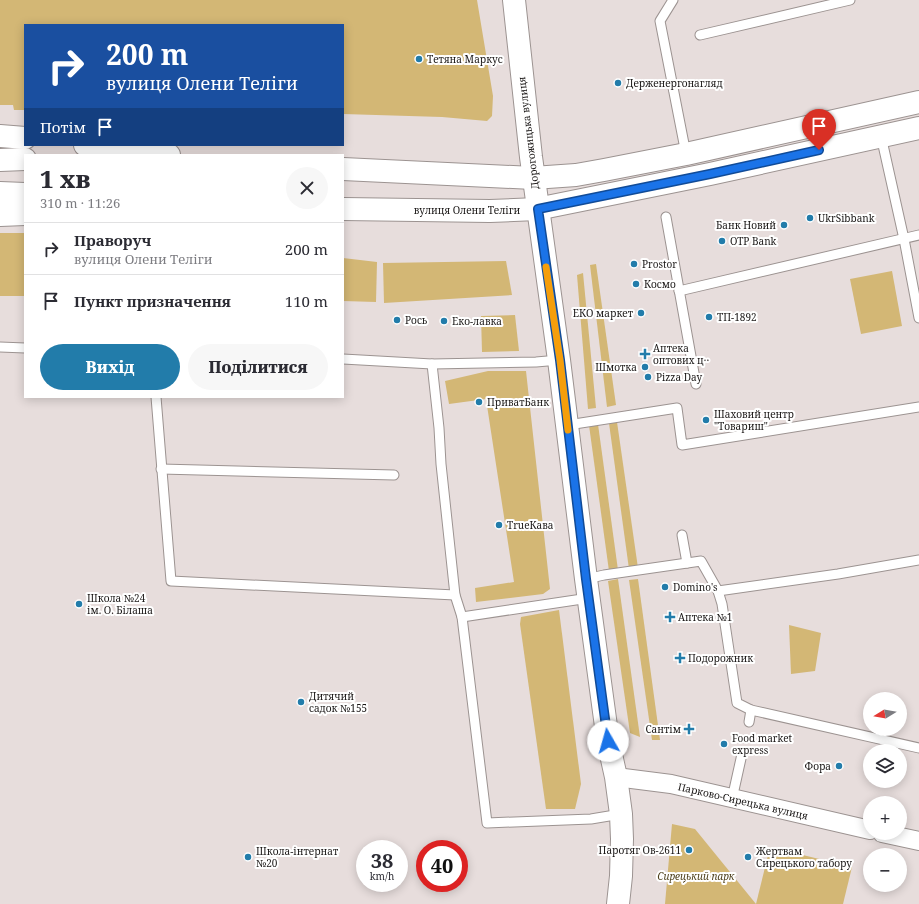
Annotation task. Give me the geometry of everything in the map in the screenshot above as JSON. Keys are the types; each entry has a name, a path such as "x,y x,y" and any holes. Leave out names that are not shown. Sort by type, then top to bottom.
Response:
{"main road":[{"name":"Дорогожицька вулиця","path":"513,4 533,178 560,360 608,741 616,778 621,814 622,839 618,904"},
{"path":"344,169 533,178 576,175 686,154 919,102"},
{"name":"вулиця Олени Теліги","path":"344,209 490,211 538,209 710,174 919,128"},
{"path":"0,136 24,138"},
{"path":"94,146 161,154"},
{"path":"0,160 24,159"},
{"path":"0,192 24,194"},
{"path":"0,215 24,214"}],"street":[{"name":"Парково-Сирецька вулиця","path":"616,778 646,780 671,784 863,828"},
{"path":"907,838 919,841"}],"lane":[{"path":"673,0 660,21 686,154"},
{"path":"700,35 850,0"},
{"path":"881,136 904,239 919,318"},
{"path":"666,217 696,384"},
{"path":"679,291 919,235"},
{"path":"0,347 24,348"},
{"path":"344,359 432,364 536,362 560,360"},
{"path":"432,364 455,595 462,617 487,823 591,819 621,814"},
{"path":"156,398 171,581 455,595"},
{"path":"568,425 677,408 682,445 919,407"},
{"path":"161,469 394,475"},
{"path":"682,535 687,563"},
{"path":"718,591 838,574 919,560"},
{"path":"462,617 588,588 604,575 701,561 718,591 722,604 737,703 751,710 919,748"},
{"path":"749,722 751,710"},
{"path":"732,798 742,754"}],"green space":[{"path":"0,0 477,0 493,96 492,116 487,121 442,117 344,114 344,24 24,24 24,110 14,110 13,105 0,105"},
{"path":"0,233 24,233 24,296 0,296"},
{"path":"344,258 377,262 376,302 344,301"},
{"path":"506,261 512,295 384,303 383,263"},
{"path":"596,264 616,405 607,407 590,265"},
{"path":"892,271 902,326 861,334 850,279"},
{"path":"583,273 596,408 588,409 577,275"},
{"path":"515,315 519,351 482,352 481,316"},
{"path":"488,371 526,371 550,589 543,594 476,602 475,588 514,582 486,399 449,404 445,381"},
{"path":"616,415 638,568 629,569 608,416"},
{"path":"597,417 618,570 609,571 588,418"},
{"path":"618,579 640,737 630,733 608,581"},
{"path":"638,579 660,740 652,740 629,580"},
{"path":"559,610 581,784 575,809 546,809 520,624 521,617"},
{"path":"789,625 821,633 815,671 791,674"},
{"name":"Сирецький парк","path":"672,824 695,829 756,904 665,904"},
{"name":"Сирецький парк","path":"770,847 852,867 843,904 756,904"}],"slow traffic":[{"path":"546,267 560,360 568,430"}],"place":[{"name":"Тетяна Маркус","path":"419,59"},
{"name":"Держенергонагляд","path":"618,83"},
{"name":"UkrSibbank","path":"810,218"},
{"name":"Банк Новий","path":"784,225"},
{"name":"OTP Bank","path":"722,241"},
{"name":"Prostor","path":"634,264"},
{"name":"Космо","path":"636,284"},
{"name":"ЕКО маркет","path":"641,313"},
{"name":"ТП-1892","path":"709,317"},
{"name":"Рось","path":"397,320"},
{"name":"Еко-лавка","path":"444,321"},
{"name":"Аптека оптових ц‥","path":"645,354"},
{"name":"Шмотка","path":"645,367"},
{"name":"Pizza Day","path":"648,377"},
{"name":"ПриватБанк","path":"479,402"},
{"name":"Шаховий центр \"Товариш\"","path":"706,420"},
{"name":"TrueКава","path":"499,525"},
{"name":"Domino's","path":"665,587"},
{"name":"Школа №24 ім. О. Білаша","path":"79,604"},
{"name":"Аптека №1","path":"670,617"},
{"name":"Подорожник","path":"680,658"},
{"name":"Дитячий садок №155","path":"301,702"},
{"name":"Сантім","path":"689,729"},
{"name":"Food market express","path":"724,744"},
{"name":"Фора","path":"839,766"},
{"name":"Паротяг Ов-2611","path":"689,850"},
{"name":"Школа-інтернат №20","path":"248,857"},
{"name":"Жертвам Сирецького табору","path":"748,857"}],"route":[{"path":"608,741 586,579 560,360 538,209 819,150"}]}
